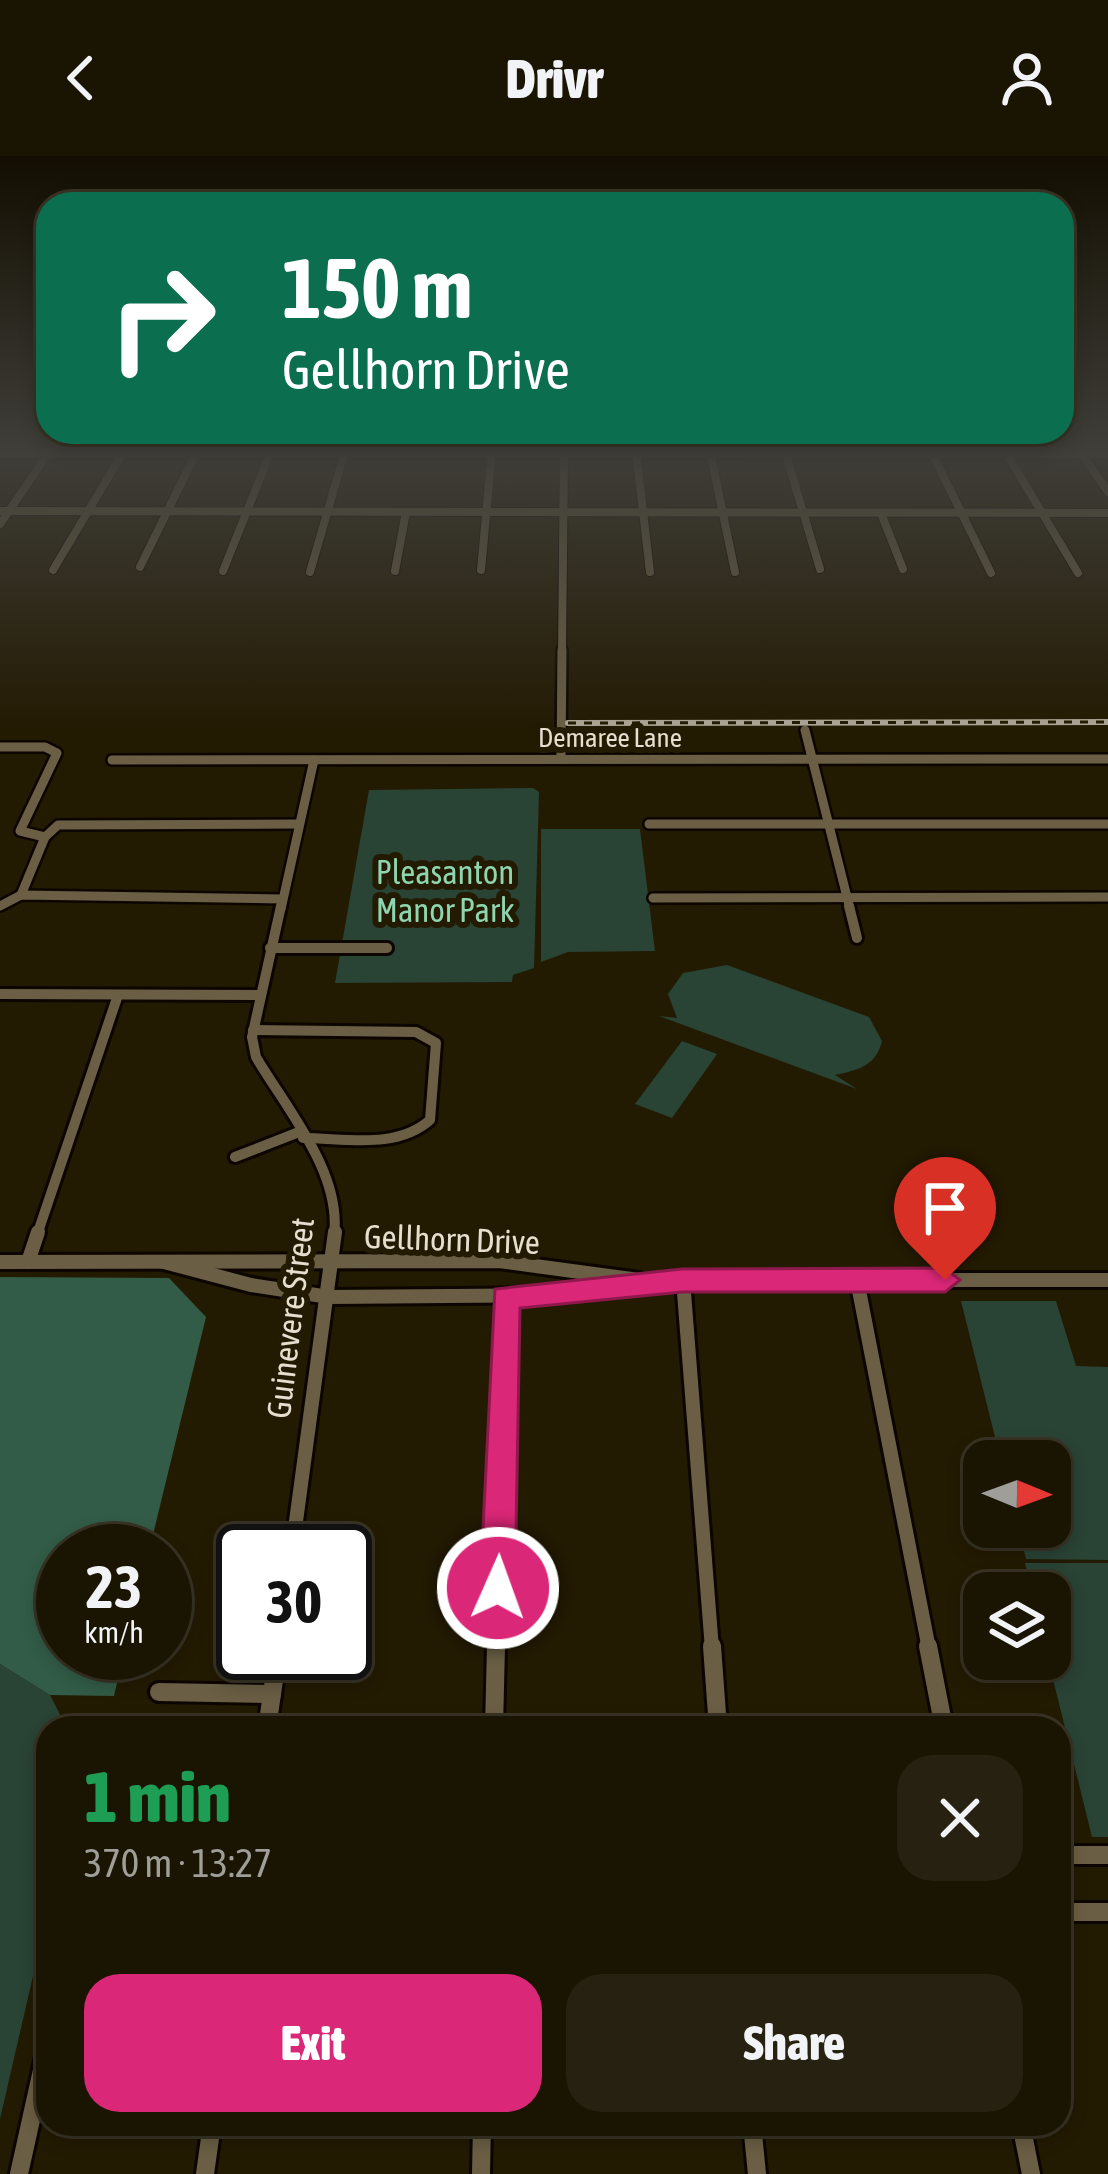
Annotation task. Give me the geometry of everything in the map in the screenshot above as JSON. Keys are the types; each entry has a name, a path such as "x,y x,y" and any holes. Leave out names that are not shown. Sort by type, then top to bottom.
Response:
{"street":[{"path":"53,571 67,545"},
{"path":"140,567 151,545"},
{"path":"223,571 233,545"},
{"path":"310,572 318,545"},
{"path":"395,571 400,545"},
{"path":"481,570 483,545"},
{"path":"561,758 563,545"},
{"path":"646,545 650,572"},
{"path":"729,545 735,572"},
{"path":"812,545 820,569"},
{"path":"894,545 903,568"},
{"path":"978,545 991,573"},
{"path":"1061,545 1078,573"},
{"path":"805,730 857,938"},
{"path":"0,747 56,751 20,831 45,837"},
{"name":"Demaree Lane","path":"112,760 1108,759"},
{"path":"235,1157 301,1135 405,1137 430,1120 437,1047 433,1040 416,1032 253,1030 314,760"},
{"path":"21,895 45,837 65,823 298,824"},
{"path":"649,824 1108,824"},
{"path":"0,905 21,895 282,899"},
{"path":"653,898 1108,898"},
{"path":"270,948 388,948"},
{"path":"0,994 261,995"},
{"path":"28,1262 118,995"},
{"name":"Guinevere Street","path":"253,1030 256,1057 335,1198 334,1262 296,1524"},
{"name":"Gellhorn Drive","path":"0,1262 500,1261 664,1282"},
{"name":"Gellhorn Drive","path":"164,1262 251,1286 329,1297 506,1297 682,1280 1108,1280"},
{"path":"682,1280 717,1716"},
{"path":"857,1280 942,1716"},
{"path":"494,1716 506,1297"},
{"path":"269,1716 274,1680"},
{"path":"159,1693 272,1694"},
{"path":"1071,1855 1108,1855"},
{"path":"1071,1912 1108,1912"},
{"path":"20,2174 36,2099"},
{"path":"205,2174 210,2136"},
{"path":"481,2174 482,2136"},
{"path":"753,2136 757,2174"},
{"path":"1024,2136 1031,2174"}],"green space":[{"name":"Pleasanton Manor Park","path":"533,788 539,792 534,968 513,975 512,982 335,983 369,790"},
{"path":"541,829 640,829 655,951 568,952 541,962"},
{"path":"727,965 869,1017 882,1041 875,1056 858,1069 835,1075 857,1089 659,1016 677,1018 668,994 683,973"},
{"path":"682,1041 717,1054 672,1118 635,1104"},
{"path":"0,1277 169,1278 206,1317 156,1524 36,1524 36,1680 118,1680 114,1696 50,1695 0,1664"},
{"path":"961,1301 1056,1301 1076,1366 1108,1367 1108,1560 1026,1559 1023,1548 1071,1548 1071,1440 996,1440"},
{"path":"1025,1563 1108,1563 1108,1837 1092,1837 1071,1752 1071,1716 1062,1716 1053,1680 1071,1680 1071,1572 1027,1572"},
{"path":"0,1664 50,1695 61,1716 36,1716 36,1963 0,2119"}],"railway":[{"path":"568,723 1108,722"}],"route":[{"path":"498,1588 506,1297 682,1280 945,1280"}]}
